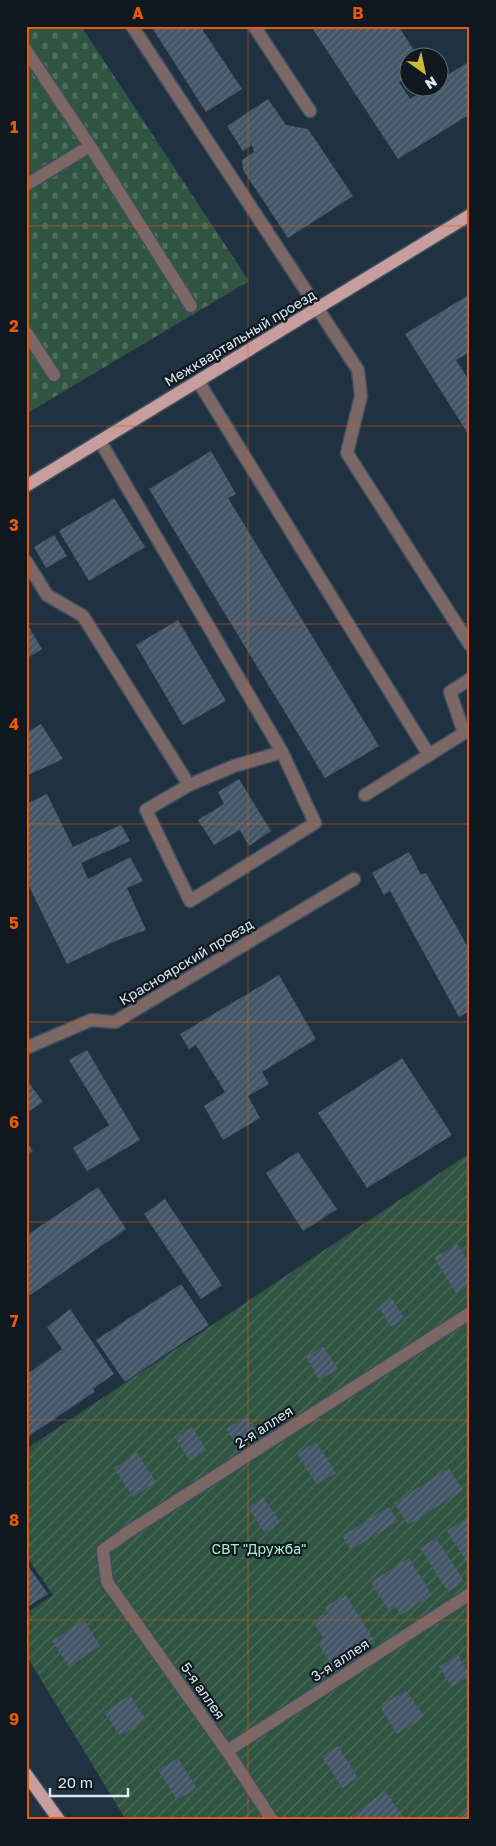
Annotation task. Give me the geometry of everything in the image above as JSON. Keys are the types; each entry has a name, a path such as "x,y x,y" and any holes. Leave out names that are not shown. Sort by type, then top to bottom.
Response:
{"main road":[{"name":"Межквартальный проезд","path":"26,486 470,215"},
{"path":"26,1774 59,1820"}],"street":[{"path":"132,26 358,370 361,396 347,453 470,645"},
{"path":"254,26 310,111"},
{"path":"26,50 90,146 191,306"},
{"path":"26,185 90,146"},
{"path":"26,332 54,375"},
{"path":"198,381 429,755"},
{"path":"100,441 282,752 315,823 190,901 146,810 188,785 234,766 282,752"},
{"path":"26,561 47,595 83,616 188,785"},
{"path":"365,795 464,733 450,692 470,679"},
{"name":"Красноярский проезд","path":"26,1048 91,1020 115,1022 354,879"},
{"name":"2-я аллея","path":"107,1582 103,1550 144,1521 470,1313"},
{"name":"5-я аллея","path":"107,1582 227,1750 272,1820"},
{"name":"3-я аллея","path":"227,1750 470,1594"}],"green space":[{"path":"26,26 81,26 249,281 26,414"},
{"name":"СВТ \"Дружба\"","path":"470,1153 470,1820 126,1820 26,1655 26,1613 53,1595 26,1556 26,1449"}],"building":[{"path":"151,26 200,26 242,89 206,112"},
{"path":"311,26 390,26 392,29 399,27 413,48 398,48 398,98 448,98 448,75 470,61 470,114 398,159"},
{"path":"268,99 286,125 308,129 353,196 288,238 243,170 242,160 254,152 252,145 243,151 227,126"},
{"path":"467,296 470,301 470,352 456,360 470,382 470,437 405,334"},
{"path":"211,451 236,494 228,498 379,746 325,778 149,489"},
{"path":"114,498 145,547 89,581 59,531"},
{"path":"54,535 67,556 46,568 34,547"},
{"path":"178,620 226,701 183,725 136,645"},
{"path":"26,622 42,649 26,659"},
{"path":"41,724 63,759 26,776 26,733"},
{"path":"239,779 271,831 249,846 240,830 214,845 198,820 224,804 218,792"},
{"path":"47,794 73,847 121,825 130,841 81,863 88,879 130,857 143,881 127,888 146,930 118,940 67,964 26,880 26,804"},
{"path":"409,852 421,875 426,873 470,951 470,1011 459,1017 390,891 384,895 372,873"},
{"path":"279,975 316,1039 262,1072 269,1084 248,1096 260,1118 223,1140 204,1106 225,1092 196,1045 189,1049 180,1034"},
{"path":"87,1050 140,1140 87,1171 73,1148 109,1125 69,1060"},
{"path":"402,1058 452,1135 367,1188 318,1113"},
{"path":"26,1079 43,1102 26,1113"},
{"path":"26,1141 33,1151 26,1155"},
{"path":"298,1152 337,1209 303,1231 266,1173"},
{"path":"98,1187 126,1229 26,1298 26,1236"},
{"path":"165,1199 222,1285 201,1299 144,1214"},
{"path":"457,1244 470,1265 470,1285 456,1293 434,1258"},
{"path":"181,1284 209,1325 125,1382 96,1340"},
{"path":"392,1298 404,1318 391,1327 379,1307"},
{"path":"70,1309 114,1374 94,1388 94,1392 26,1438 26,1375 62,1349 47,1327"},
{"path":"323,1346 338,1369 319,1380 306,1357"},
{"path":"246,1416 259,1435 239,1448 226,1429"},
{"path":"192,1427 207,1450 190,1461 175,1438"},
{"path":"316,1442 336,1473 317,1485 297,1454"},
{"path":"137,1453 156,1482 133,1497 114,1468"},
{"path":"449,1468 463,1490 408,1525 394,1503"},
{"path":"263,1497 280,1522 265,1533 248,1508"},
{"path":"389,1507 398,1521 351,1550 342,1536"},
{"path":"470,1516 470,1567 447,1531"},
{"path":"436,1538 464,1581 448,1592 420,1548"},
{"path":"409,1558 432,1595 401,1615 396,1607 389,1611 371,1582"},
{"path":"26,1563 48,1594 26,1608"},
{"path":"346,1595 375,1642 333,1668 318,1643 324,1639 313,1622 329,1613 325,1607"},
{"path":"84,1620 100,1646 69,1667 52,1641"},
{"path":"458,1655 470,1676 452,1687 439,1667"},
{"path":"406,1690 424,1716 397,1734 380,1707"},
{"path":"130,1695 146,1720 120,1736 104,1712"},
{"path":"338,1746 358,1778 342,1788 322,1756"},
{"path":"178,1758 197,1788 177,1800 158,1770"},
{"path":"385,1791 406,1820 346,1820"},
{"path":"467,1809 470,1814 470,1820 451,1820"}]}
